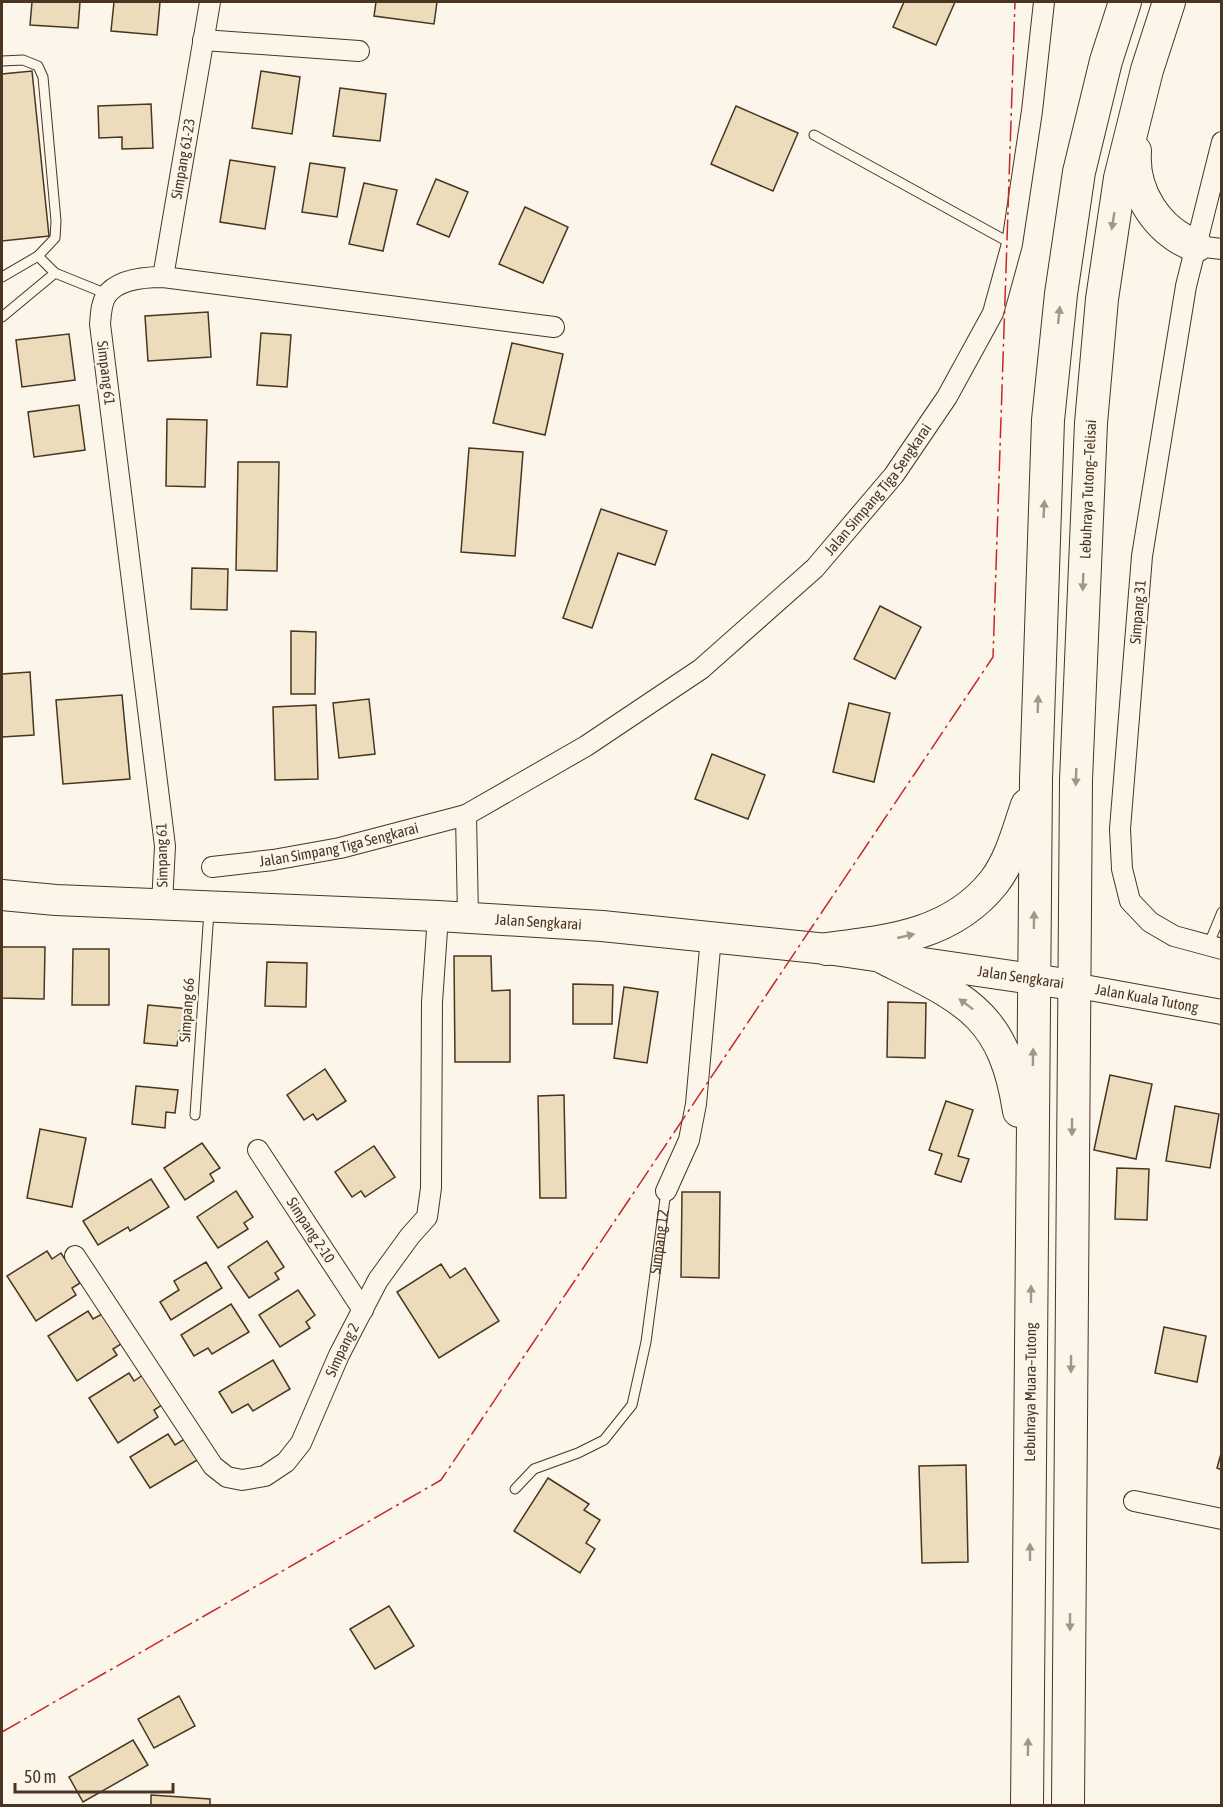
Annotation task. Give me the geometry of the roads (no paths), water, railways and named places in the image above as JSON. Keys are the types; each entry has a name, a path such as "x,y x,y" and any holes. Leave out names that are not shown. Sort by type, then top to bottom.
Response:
{"highway":[{"path":"1034,979 1036,779 1048,432 1061,294 1079,172 1106,61 1125,2"},
{"name":"Lebuhraya Tutong–Telisai","path":"1073,985 1076,780 1092,412 1101,299 1120,178 1147,70 1169,2"},
{"path":"1147,70 1135,147 1136,181 1142,197 1156,217 1180,240 1209,248"},
{"path":"827,949 878,943 925,932 956,917 994,881 1008,858 1036,779"},
{"path":"884,957 949,991 977,1012 992,1031 1009,1064 1015,1084 1031,1192"},
{"name":"Lebuhraya Muara–Tutong","path":"1027,1806 1034,979"},
{"path":"1068,1806 1073,985"}],"main road":[{"name":"Jalan Sengkarai","path":"2,895 56,900 438,916 602,926 827,949 1073,985"}],"street":[{"name":"Simpang 61-23","path":"163,277 210,2"},
{"name":"Jalan Simpang Tiga Sengkarai","path":"212,867 273,860 340,848 466,815 586,747 701,669 815,568 894,476 947,397 993,313 1012,244 1032,111 1044,2"},
{"path":"203,40 358,51"},
{"name":"Simpang 31","path":"1215,947 1174,936 1150,922 1130,901 1122,868 1120,829 1142,556 1186,286 1209,248 1221,142"},
{"path":"107,294 125,282 142,277 163,277 554,327"},
{"name":"Simpang 61","path":"107,294 102,305 100,324 165,846 162,904"},
{"path":"466,815 468,918"},
{"name":"Simpang 2","path":"75,1256 213,1466 227,1477 242,1480 265,1476 286,1462 301,1443 339,1355 378,1280 427,1217 431,1188 432,1002 438,916"},
{"name":"Simpang 12","path":"666,1191 689,1140 696,1104 711,937"},
{"name":"Jalan Kuala Tutong","path":"1073,985 1221,1012"},
{"name":"Simpang 2-10","path":"258,1150 363,1310"},
{"path":"1134,1501 1221,1520"}],"lane":[{"path":"2,61 23,60 38,66 43,77 56,221 55,238 38,256 2,277"},
{"path":"814,135 1012,244"},
{"path":"38,256 55,273 107,294"},
{"path":"2,317 55,273"},
{"name":"Simpang 66","path":"195,1115 209,907"},
{"path":"1215,947 1221,912"},
{"name":"Simpang 12","path":"515,1489 534,1469 578,1453 604,1440 632,1405 646,1342 666,1191"}]}
